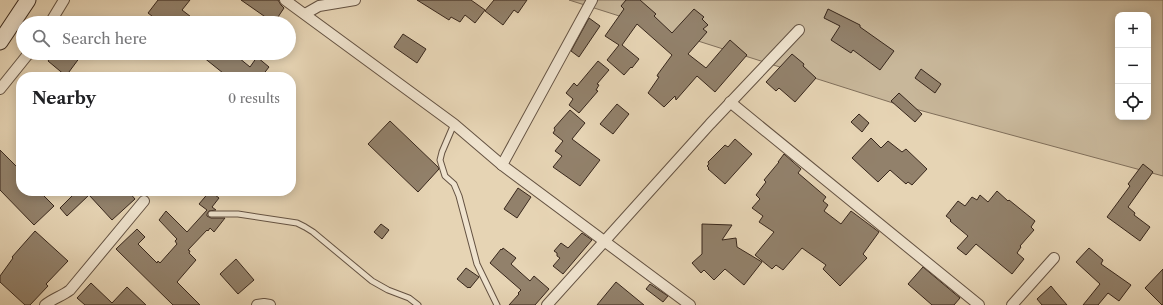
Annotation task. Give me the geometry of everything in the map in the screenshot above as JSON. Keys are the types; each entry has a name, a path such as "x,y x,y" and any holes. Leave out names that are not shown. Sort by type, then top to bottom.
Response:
{"main road":[{"path":"17,16 28,0"},
{"path":"0,42 16,18"}],"street":[{"path":"54,16 64,0"},
{"path":"285,0 454,124 502,165 690,305"},
{"path":"305,14 319,6 355,0"},
{"path":"502,165 592,0"},
{"path":"547,305 730,102 799,30"},
{"path":"0,89 23,60"},
{"path":"730,102 979,305"},
{"path":"45,305 50,301 64,295 70,290 144,201"},
{"path":"1012,305 1054,258"},
{"path":"1019,297 1026,305"},
{"path":"257,305 270,305"}],"lane":[{"path":"454,124 440,160 445,176 454,184 459,196 477,264 497,305"},
{"path":"211,214 238,214 301,225 312,232 372,281 388,290 409,298 418,305"}],"shaded area":[{"path":"569,0 1163,0 1163,176 893,103"}],"building":[{"path":"158,0 190,0 182,10 190,16 152,16 148,13"},
{"path":"241,0 278,0 284,8 279,16 264,16"},
{"path":"417,0 471,0 485,10 475,23 465,15 460,22 451,17 449,20"},
{"path":"494,0 527,0 518,13 514,10 503,25 485,11"},
{"path":"626,0 640,0 656,14 654,16 672,33 694,9 704,17 702,19 708,25 703,29 707,32 688,54 706,68 730,40 747,55 715,92 697,76 676,100 675,96 664,107 648,93 659,77 657,76 658,74 672,55 637,24 622,45 639,59 632,68 631,67 624,75 607,60 619,45 605,36 624,9 621,6"},
{"path":"828,9 860,25 860,27 894,51 880,70 853,50 851,53 831,40 840,26 824,18"},
{"path":"589,18 600,26 579,57 571,51"},
{"path":"403,34 426,49 417,63 394,47"},
{"path":"792,54 804,64 803,66 816,78 795,102 779,88 776,91 766,82"},
{"path":"78,60 69,72 61,72 48,61"},
{"path":"207,60 242,60 250,67 255,60 261,60 269,67 265,72 222,72"},
{"path":"598,61 609,70 597,84 599,85 596,90 598,91 579,113 569,105 573,99 566,93 574,83 577,86"},
{"path":"921,69 941,84 935,93 915,78"},
{"path":"899,93 922,114 915,122 891,101"},
{"path":"617,104 629,114 613,134 600,124"},
{"path":"570,110 585,123 572,139 600,160 580,186 553,167 562,156 555,151 563,141 553,133 555,130 554,128"},
{"path":"859,114 869,123 862,132 851,122"},
{"path":"390,121 439,169 418,192 368,144"},
{"path":"871,138 881,148 888,141 902,152 906,149 927,169 912,185 908,182 906,184 890,170 878,182 852,158"},
{"path":"735,139 752,154 725,184 708,169 709,168 707,166 709,164 708,162 725,145 728,147"},
{"path":"0,150 16,166 16,196 44,196 54,206 34,225 0,190"},
{"path":"784,154 801,169 798,173 826,197 823,201 828,205 824,211 841,224 851,211 879,232 863,254 867,258 840,286 823,269 826,265 802,248 783,270 776,265 772,269 755,255 774,232 759,222 763,216 752,208 760,199 756,195 766,182 764,180"},
{"path":"1143,164 1153,172 1128,207 1135,213 1134,215 1150,227 1140,241 1107,217 1130,186 1128,184"},
{"path":"518,188 531,197 517,218 504,209"},
{"path":"997,191 1035,221 1031,227 1034,230 1020,246 1021,247 1017,253 1024,259 1012,274 976,244 966,255 957,248 968,236 946,216 958,201 965,206 972,197 977,200 980,195 988,202"},
{"path":"72,196 88,196 67,216 60,208"},
{"path":"90,196 132,196 135,199 112,220"},
{"path":"206,196 216,196 219,198 212,207 216,210 209,211 207,216 211,218 225,218 214,232 210,228 208,231 207,230 188,250 196,260 177,282 200,305 173,305 116,249 137,229 145,237 138,244 157,263 158,261 160,263 177,244 175,241 177,239 159,220 166,211 187,232 207,210 199,204"},
{"path":"381,224 389,230 382,239 374,232"},
{"path":"702,224 732,225 722,240 736,238 737,247 762,262 744,285 725,269 714,280 704,270 701,273 692,263 702,254"},
{"path":"35,231 68,261 46,284 48,286 30,305 25,305 0,282 0,276 13,258 12,257"},
{"path":"582,233 592,240 563,274 553,266 560,258 554,251 561,243 568,248"},
{"path":"503,248 516,258 511,264 530,281 534,276 549,289 535,305 509,305 521,290 490,263"},
{"path":"1089,248 1103,260 1101,264 1131,285 1119,301 1108,293 1098,305 1083,305 1100,284 1076,262"},
{"path":"236,259 254,280 238,294 220,274"},
{"path":"923,267 960,298 954,305 932,305 908,284"},
{"path":"466,268 479,277 470,288 457,279"},
{"path":"1163,269 1163,305 1162,305 1145,288"},
{"path":"616,282 644,305 597,305"},
{"path":"91,283 112,303 127,287 146,305 85,305 77,298"},
{"path":"650,284 668,296 663,302 646,289"},
{"path":"1051,286 1067,305 1042,305 1037,299"}]}
